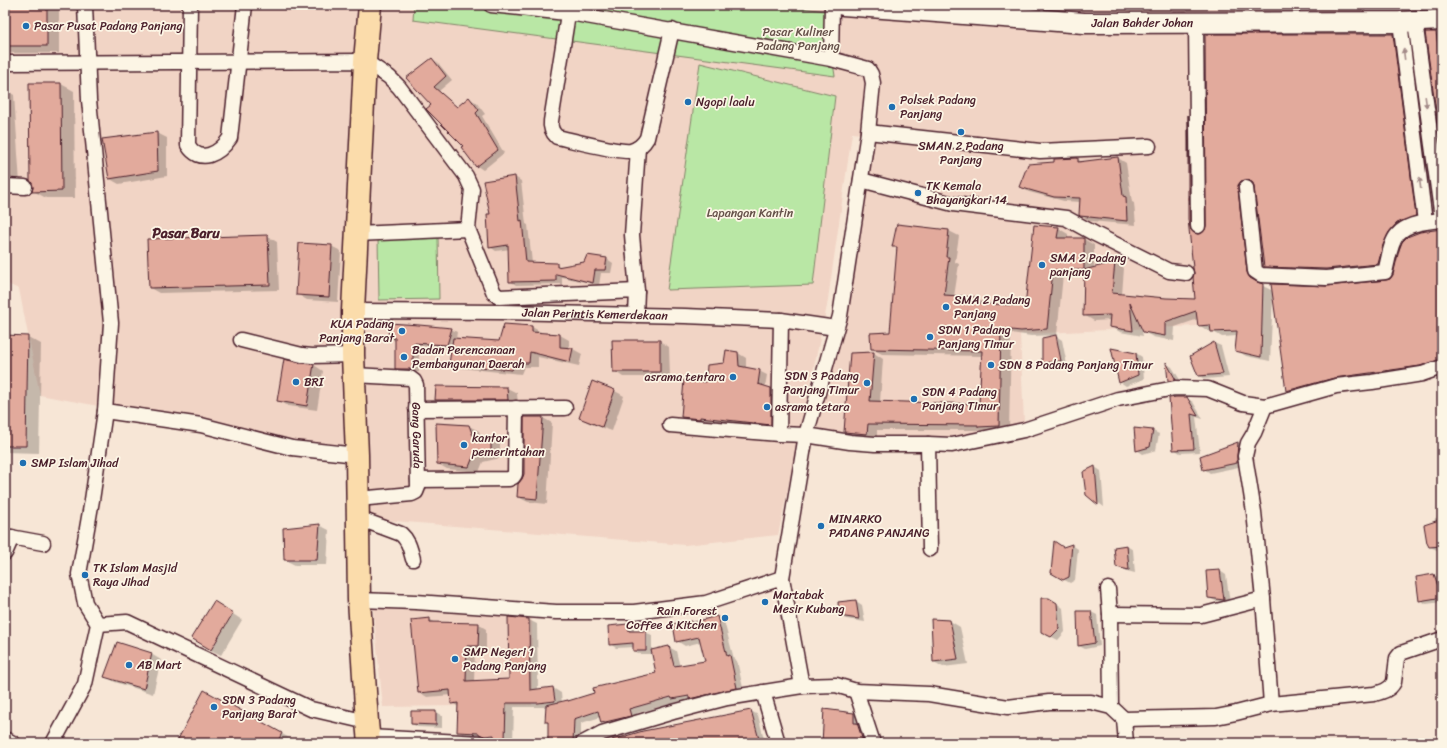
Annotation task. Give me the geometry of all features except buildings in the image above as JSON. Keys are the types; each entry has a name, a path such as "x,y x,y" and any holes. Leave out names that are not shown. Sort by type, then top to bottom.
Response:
{"highway":[{"path":"368,734 359,600 353,311 365,61 370,5"}],"main road":[{"name":"Jalan Bahder Johan","path":"843,5 1084,23 1407,22 1442,20"}],"street":[{"path":"53,743 85,684 98,624 85,603 79,574 105,411 110,323 89,100 85,5"},
{"path":"190,5 188,145 192,152 198,155 208,156 224,146 230,138 245,5"},
{"path":"492,5 568,14 672,30 831,59 868,69 871,74 873,83 868,132 840,316 806,435 782,578 802,686"},
{"path":"831,59 832,5"},
{"path":"568,14 550,126 553,133 557,137 625,151 638,148 644,144 647,138 672,30"},
{"path":"1246,188 1255,271 1261,275 1326,278 1385,272 1393,241 1397,234 1408,227 1442,219 1407,22"},
{"path":"1407,22 1425,222"},
{"path":"1196,23 1198,226"},
{"path":"5,63 365,61 389,77 400,87 466,176 472,189 468,229 494,293 499,297 637,291"},
{"path":"868,132 1040,151 1149,146"},
{"path":"636,315 637,291 632,235 638,148"},
{"path":"861,180 953,204 1066,218 1170,271 1186,273"},
{"path":"5,186 25,187"},
{"path":"357,234 468,229"},
{"name":"Jalan Perintis Kemerdekaan","path":"353,311 501,312 685,316 781,320 836,328"},
{"path":"779,434 781,320"},
{"name":"Gang Garuda","path":"240,340 410,378 414,381 416,385 418,480 416,492 358,509"},
{"path":"670,425 806,435 850,442 875,444 952,445 1017,431 1118,399 1175,388 1208,389 1243,403 1265,406 1336,386 1422,374 1442,367"},
{"path":"1265,406 1254,433 1248,443 1245,456 1254,512 1263,599 1271,704"},
{"path":"418,480 513,478 515,474 516,408"},
{"path":"416,409 564,408"},
{"path":"105,411 201,425 292,448 357,455"},
{"path":"928,444 930,549"},
{"path":"358,509 406,538 413,559"},
{"path":"5,553 9,537 43,543"},
{"path":"359,600 416,602 556,612 634,612 706,603 782,578"},
{"path":"1108,589 1110,614 1111,707"},
{"path":"1110,614 1200,614 1263,599"},
{"path":"98,624 127,622 311,709 368,734 480,743"},
{"path":"1124,719 1216,717 1271,704 1383,692 1393,685 1398,658 1401,653 1442,639"},
{"path":"583,743 602,733 726,698 802,686 836,685 856,691 929,694 1008,707 1049,702 1091,702 1111,707 1124,719 1126,743"},
{"path":"856,691 873,743"},
{"path":"763,692 778,743"},
{"path":"5,739 12,743"}],"shaded area":[{"path":"5,5 1442,5 1442,15 1190,20 1188,219 1198,326 1020,334 1024,423 952,437 851,437 814,431 869,135 852,133 827,306 778,535 685,545 358,518 357,455 40,395 19,289 5,283"},
{"name":"SMP Negeri 1 Padang Panjang","path":"373,607 532,614 532,705 383,707"}],"green space":[{"name":"Pasar Kuliner Padang Panjang","path":"414,5 779,5 825,11 835,76 413,20"},
{"name":"Lapangan Kantin","path":"700,63 835,96 813,285 667,290"},
{"path":"378,237 438,237 439,299 379,300"}],"place":[{"name":"Pasar Pusat Padang Panjang","path":"26,26"},
{"name":"Ngopi laalu","path":"688,102"},
{"name":"Polsek Padang Panjang","path":"892,107"},
{"name":"SMAN 2 Padang Panjang","path":"961,132"},
{"name":"TK Kemala Bhayangkari 14","path":"918,193"},
{"name":"SMA 2 Padang panjang","path":"1042,265"},
{"name":"SMA 2 Padang Panjang","path":"946,307"},
{"name":"KUA Padang Panjang Barat","path":"402,331"},
{"name":"SDN 1 Padang Panjang Timur","path":"930,337"},
{"name":"Badan Perencanaan Pembangunan Daerah","path":"404,357"},
{"name":"SDN 8 Padang Panjang Timur","path":"991,365"},
{"name":"asrama tentara","path":"733,377"},
{"name":"BRI","path":"296,382"},
{"name":"SDN 3 Padang Panjang Timur","path":"867,383"},
{"name":"SDN 4 Padang Panjang Timur","path":"914,399"},
{"name":"asrama tetara","path":"767,407"},
{"name":"kantor pemerintahan","path":"464,445"},
{"name":"SMP Islam Jihad","path":"23,463"},
{"name":"MINARKO PADANG PANJANG","path":"821,526"},
{"name":"TK Islam Masjid Raya Jihad","path":"85,575"},
{"name":"Martabak Mesir Kubang","path":"765,602"},
{"name":"Rain Forest Coffee & Kitchen","path":"725,618"},
{"name":"SMP Negeri 1 Padang Panjang","path":"455,659"},
{"name":"AB Mart","path":"129,665"},
{"name":"SDN 3 Padang Panjang Barat","path":"214,707"}],"district":[{"name":"Pasar Baru","path":"186,233"}]}
